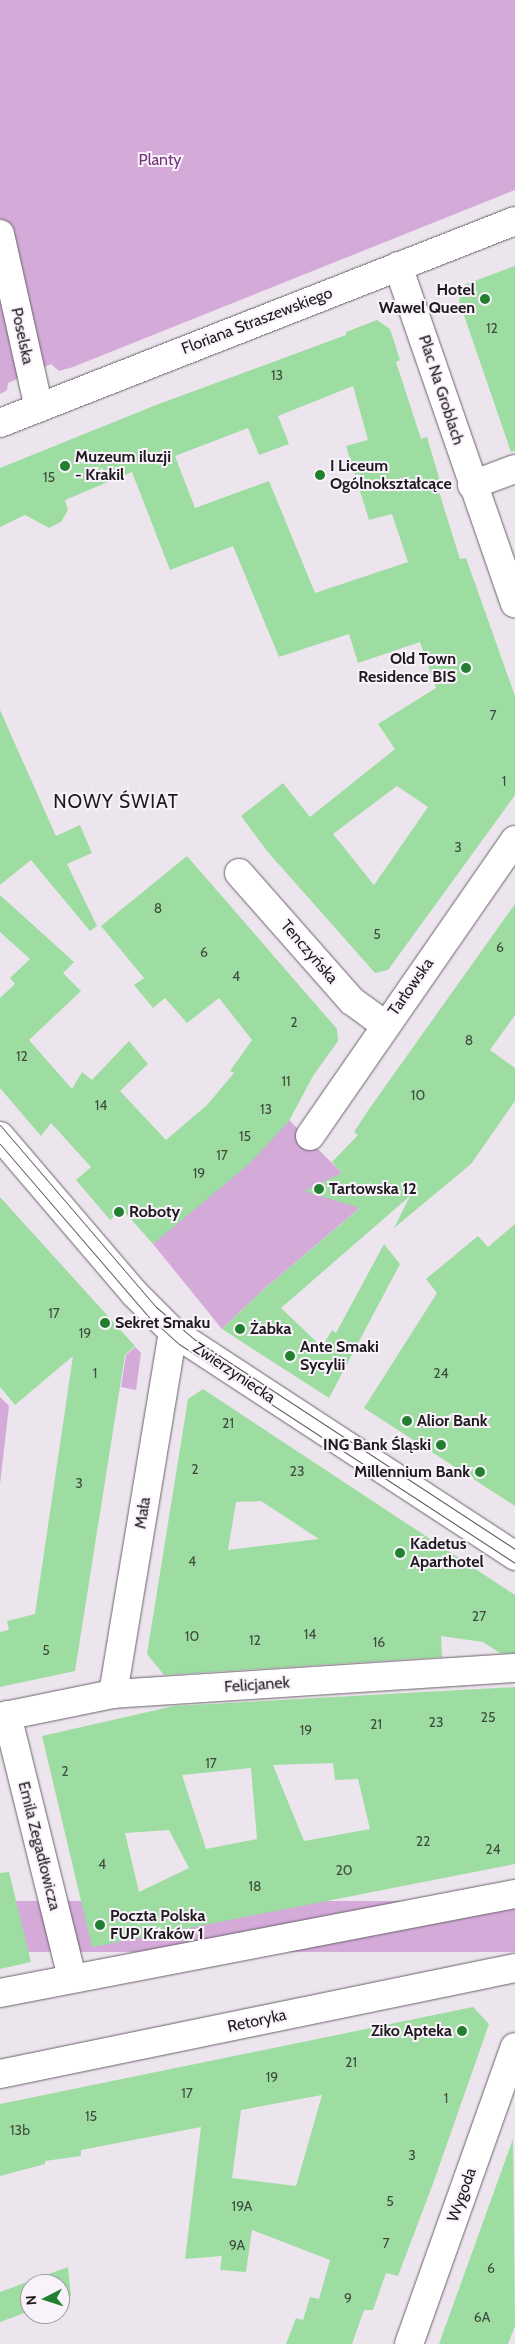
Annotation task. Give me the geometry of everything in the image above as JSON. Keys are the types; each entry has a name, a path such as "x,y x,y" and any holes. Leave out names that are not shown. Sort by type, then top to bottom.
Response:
{"street":[{"name":"Floriana Straszewskiego","path":"0,423 515,221"},
{"name":"Poselska","path":"0,234 39,408"},
{"name":"Plac Na Groblach","path":"398,266 472,485 515,603"},
{"path":"472,485 515,469"},
{"name":"Tarłowska","path":"310,1136 385,1025 515,840"},
{"name":"Tenczyńska","path":"238,873 352,1002 385,1025"},
{"name":"Zwierzyniecka","path":"0,1136 135,1294 173,1332 515,1556"},
{"name":"Mała","path":"112,1694 173,1332"},
{"name":"Felicjanek","path":"4,1716 112,1694 515,1668"},
{"name":"Emila Zegadłowicza","path":"4,1716 72,1978"},
{"path":"0,1993 515,1894"},
{"name":"Retoryka","path":"0,2074 515,1968"},
{"name":"Wygoda","path":"409,2344 515,2047"}],"green space":[{"name":"Planty","path":"0,0 515,0 515,190 73,367 59,371 51,364 8,383 7,390 0,394"},
{"path":"289,1120 369,1200 263,1290 222,1329 153,1244"},
{"path":"135,1347 141,1353 136,1390 121,1387 126,1355"},
{"path":"0,1397 9,1406 0,1484"},
{"path":"0,1901 515,1901 515,1952 0,1952"}],"building":[{"path":"515,266 515,451 511,452 459,301 464,285"},
{"path":"377,320 390,329 400,360 396,362 421,439 427,437 440,481 436,482 460,559 466,558 515,696 515,795 388,970 375,973 267,851 241,816 283,783 310,817 395,749 378,724 436,688 420,642 358,663 349,634 279,657 233,546 170,570 132,472 65,500 68,510 61,522 49,528 25,515 0,527 0,468 156,405 346,335 346,332","holes":["353,386 368,440 346,446 369,520 392,514 408,562 315,593 269,481 195,508 175,456 248,428 259,455 289,444 278,416","397,786 428,807 374,885 333,834"]},
{"path":"0,710 56,836 80,825 92,853 67,864 97,926 90,931 31,860 0,885"},
{"path":"187,856 337,1029 338,1041 313,1076 289,1121 249,1164 153,1244 122,1209 110,1220 76,1180 91,1167 51,1123 41,1136 0,1088 0,998 15,984 10,978 30,959 0,932 0,895 74,962 63,973 81,991 29,1040 72,1089 82,1072 92,1080 129,1041 148,1064 120,1091 166,1140 207,1105 234,1073 230,1071 252,1040 219,998 187,1023 165,998 153,1008 134,985 144,978 101,926"},
{"path":"515,904 515,1015 490,1050 515,1068 515,1101 471,1164 394,1228 410,1196 281,1308 322,1347 332,1330 336,1333 384,1244 400,1264 329,1398 222,1329 263,1290 360,1208 304,1191 342,1173 332,1162 358,1135 354,1132 369,1109"},
{"path":"0,1197 135,1346 125,1355 75,1671 0,1687 0,1632 9,1630 7,1621 35,1614 73,1356 15,1405 0,1387"},
{"path":"515,1224 515,1506 364,1408 437,1293 426,1279 478,1236 488,1247"},
{"path":"203,1389 515,1595 515,1653 500,1653 483,1642 441,1636 442,1657 164,1675 147,1654 188,1399","holes":["261,1501 319,1539 228,1550 236,1502"]},
{"path":"515,1687 515,1864 92,1947 42,1736 174,1706","holes":["333,1763 335,1780 358,1779 370,1829 304,1841 273,1765","251,1768 257,1839 206,1849 182,1775","169,1830 189,1868 139,1892 125,1833"]},
{"path":"9,1872 31,1962 0,1969 0,1873"},
{"path":"473,2007 489,2024 434,2181 398,2276 386,2273 373,2310 364,2310 352,2344 286,2344 296,2318 303,2320 310,2297 319,2299 330,2260 252,2230 246,2272 220,2270 222,2256 185,2259 201,2127 81,2150 81,2156 45,2161 45,2164 0,2176 0,2104","holes":["322,2095 296,2186 232,2178 241,2110"]},
{"path":"513,2139 515,2326 508,2344 439,2344"},
{"path":"68,2267 69,2274 49,2274"},
{"path":"20,2285 20,2315 0,2322 0,2292"}],"tram line":[{"path":"0,1125 156,1307 194,1339 515,1549"},
{"path":"0,1144 149,1317 179,1344 515,1563"}],"place":[{"name":"Hotel Wawel Queen","path":"485,299"},
{"name":"Muzeum iluzji - Krakil","path":"65,466"},
{"name":"I Liceum Ogólnokształcące","path":"320,475"},
{"name":"Old Town Residence BIS","path":"466,668"},
{"name":"Tartowska 12","path":"319,1189"},
{"name":"Roboty","path":"119,1212"},
{"name":"Sekret Smaku","path":"105,1323"},
{"name":"Żabka","path":"240,1329"},
{"name":"Ante Smaki Sycylii","path":"290,1356"},
{"name":"Alior Bank","path":"407,1421"},
{"name":"ING Bank Śląski","path":"441,1445"},
{"name":"Millennium Bank","path":"480,1472"},
{"name":"Kadetus Aparthotel","path":"400,1553"},
{"name":"Poczta Polska FUP Kraków 1","path":"100,1925"},
{"name":"Ziko Apteka","path":"462,2031"}],"district":[{"name":"NOWY ŚWIAT","path":"116,802"}]}
